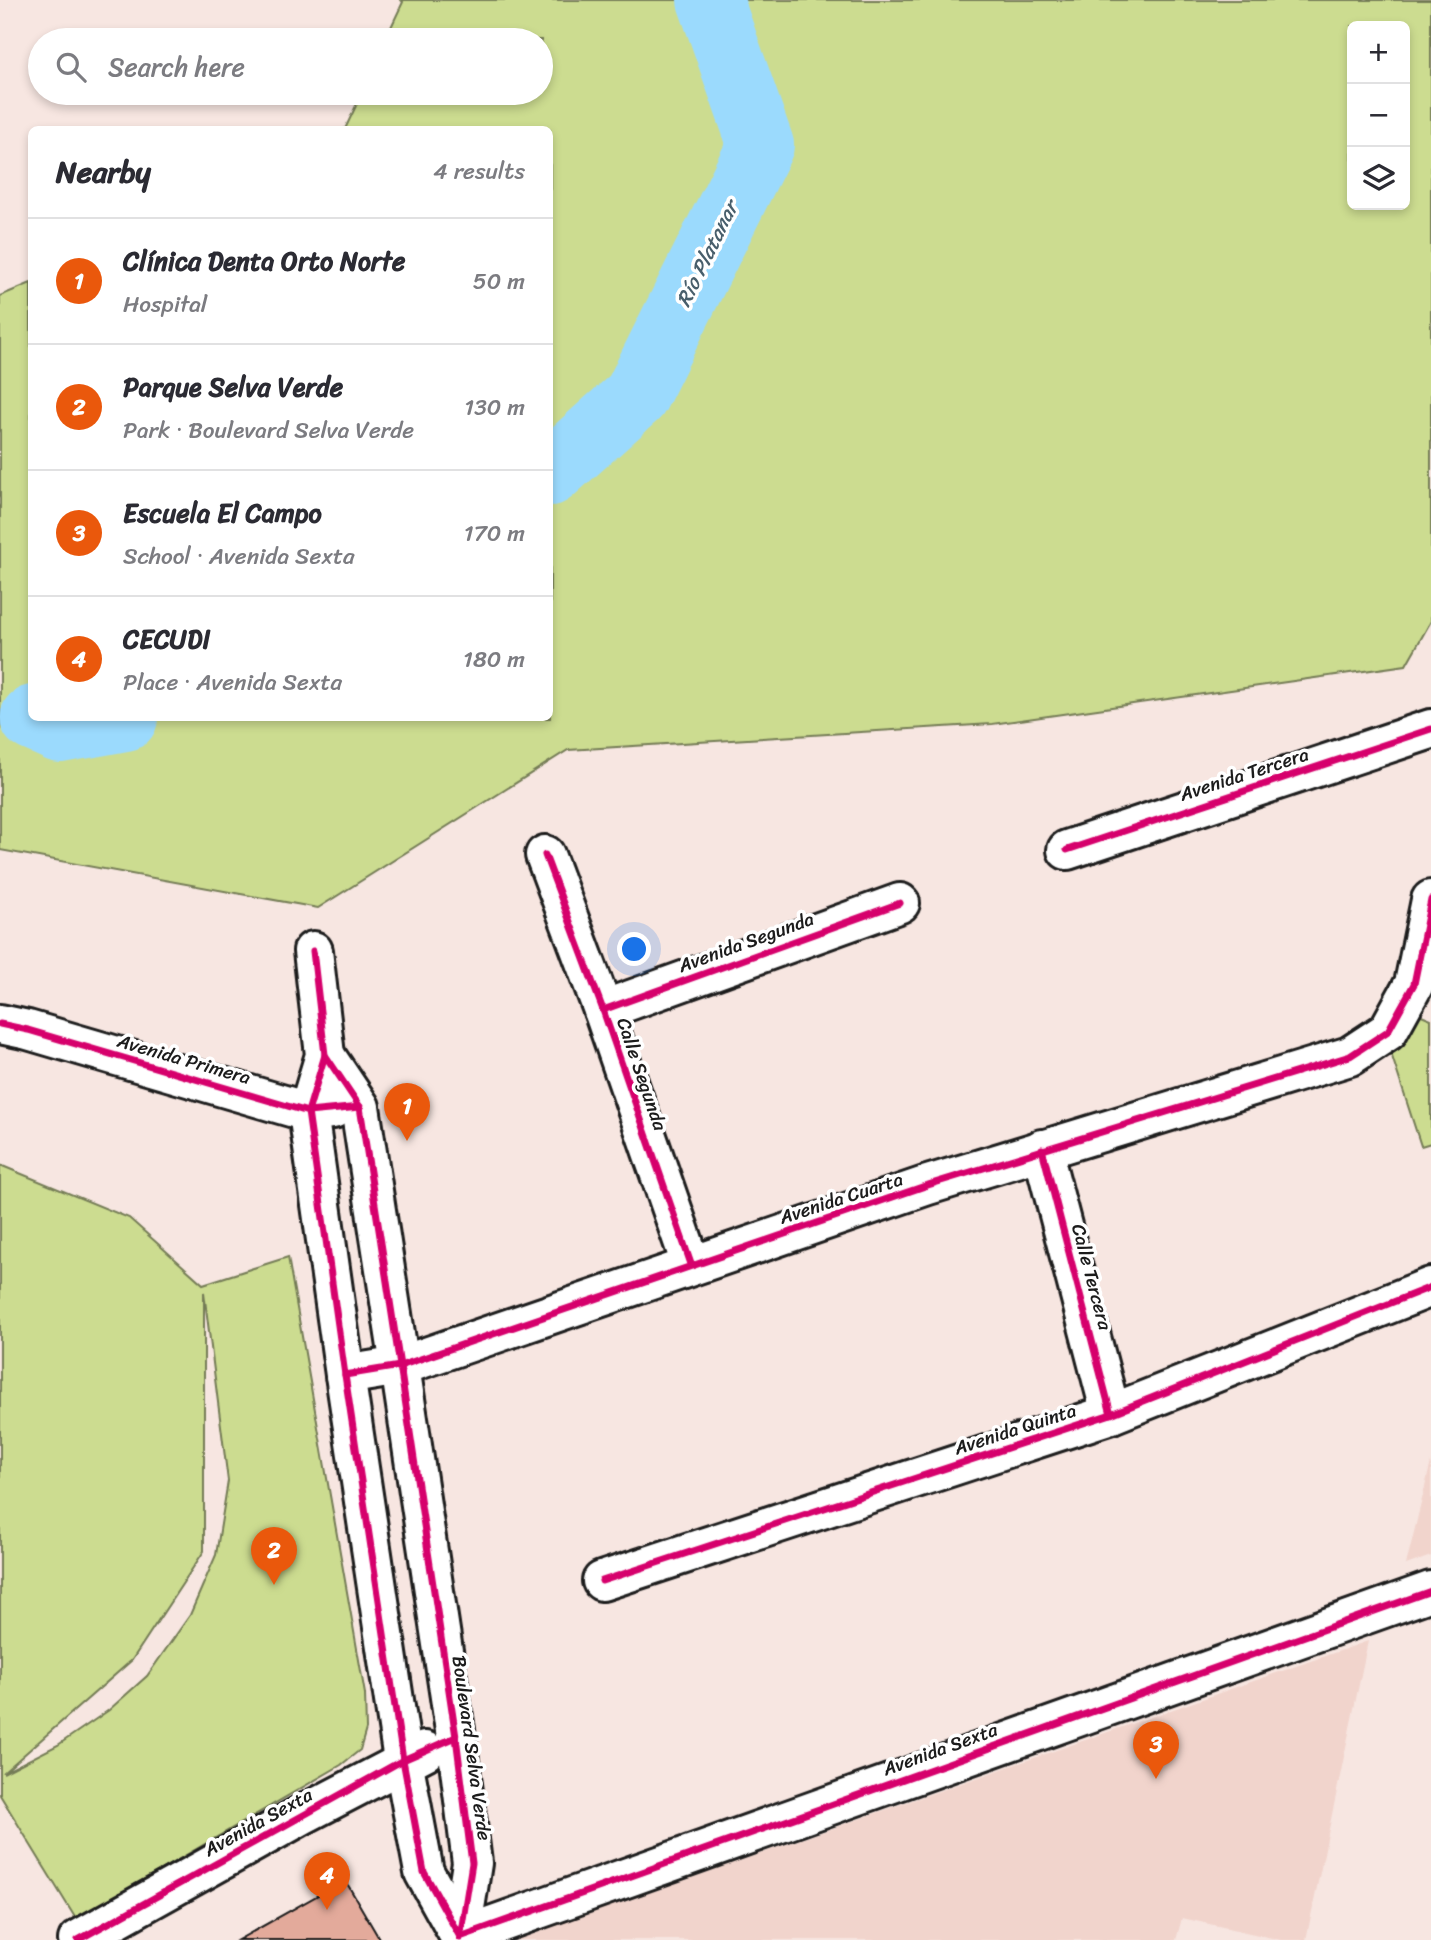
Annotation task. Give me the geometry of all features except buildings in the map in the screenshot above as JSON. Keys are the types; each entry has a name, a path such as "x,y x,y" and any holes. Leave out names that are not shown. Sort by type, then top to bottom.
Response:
{"street":[{"name":"Avenida Tercera","path":"1068,850 1431,729"},
{"name":"Calle Segunda","path":"545,855 603,1010 691,1264"},
{"name":"Avenida Cuarta","path":"345,1375 400,1366 691,1264 1042,1149 1350,1056 1388,1031 1413,984 1431,900"},
{"name":"Avenida Segunda","path":"603,1010 900,903"},
{"name":"Boulevard Selva Verde","path":"313,951 325,1055 308,1112 345,1375 403,1760 424,1872 460,1938"},
{"name":"Avenida Primera","path":"0,1024 308,1112 360,1107"},
{"name":"Boulevard Selva Verde","path":"325,1055 360,1107 400,1366 456,1737 472,1863 460,1938"},
{"name":"Calle Tercera","path":"1042,1149 1111,1414"},
{"name":"Avenida Quinta","path":"602,1581 1111,1414 1431,1287"},
{"name":"Avenida Sexta","path":"460,1938 1431,1591"},
{"name":"Avenida Sexta","path":"78,1940 403,1760 456,1737"}],"shaded area":[{"path":"1431,1462 1431,1556 1406,1565"},
{"path":"1368,1641 1306,1940 1281,1940 1182,1918 1176,1940 513,1940"}],"green space":[{"path":"401,0 1431,0 1431,621 1406,665 992,724 568,750 318,908 0,850 0,296 28,284 28,721 553,721 553,126 346,126 356,105 553,105 553,28 391,28 403,2"},
{"path":"1419,1014 1431,1019 1431,1143 1421,1146 1388,1044"},
{"path":"0,1165 129,1218 203,1284 288,1257 365,1694 366,1729 360,1750 341,1765 76,1919 0,1795","holes":["204,1292 228,1481 216,1555 190,1615 147,1676 109,1710 58,1745 3,1773 132,1660 204,1551"]}],"waterway":[{"name":"Río Platanar","path":"553,470 636,396 761,145 710,0"},
{"name":"Río Platanar","path":"40,721 60,730 109,721"}],"cycle path":[{"path":"1067,850 1431,729"},
{"path":"545,855 603,1010 691,1264"},
{"path":"345,1375 400,1366 928,1185 1350,1056 1388,1031 1414,984 1431,900"},
{"path":"603,1010 900,903"},
{"path":"313,951 325,1055 308,1112 345,1375 403,1760 424,1872 460,1937"},
{"path":"0,1024 308,1112 360,1107"},
{"path":"325,1055 360,1107 400,1366 456,1737 472,1863 460,1938"},
{"path":"1042,1149 1111,1414"},
{"path":"602,1581 1111,1414 1431,1287"},
{"path":"460,1937 1431,1591"},
{"path":"78,1940 403,1760 456,1737"}],"place":[{"name":"Clínica Denta Orto Norte","path":"407,1141"},
{"name":"Parque Selva Verde","path":"274,1585"},
{"name":"Escuela El Campo","path":"1156,1779"},
{"name":"CECUDI","path":"327,1910"}]}
